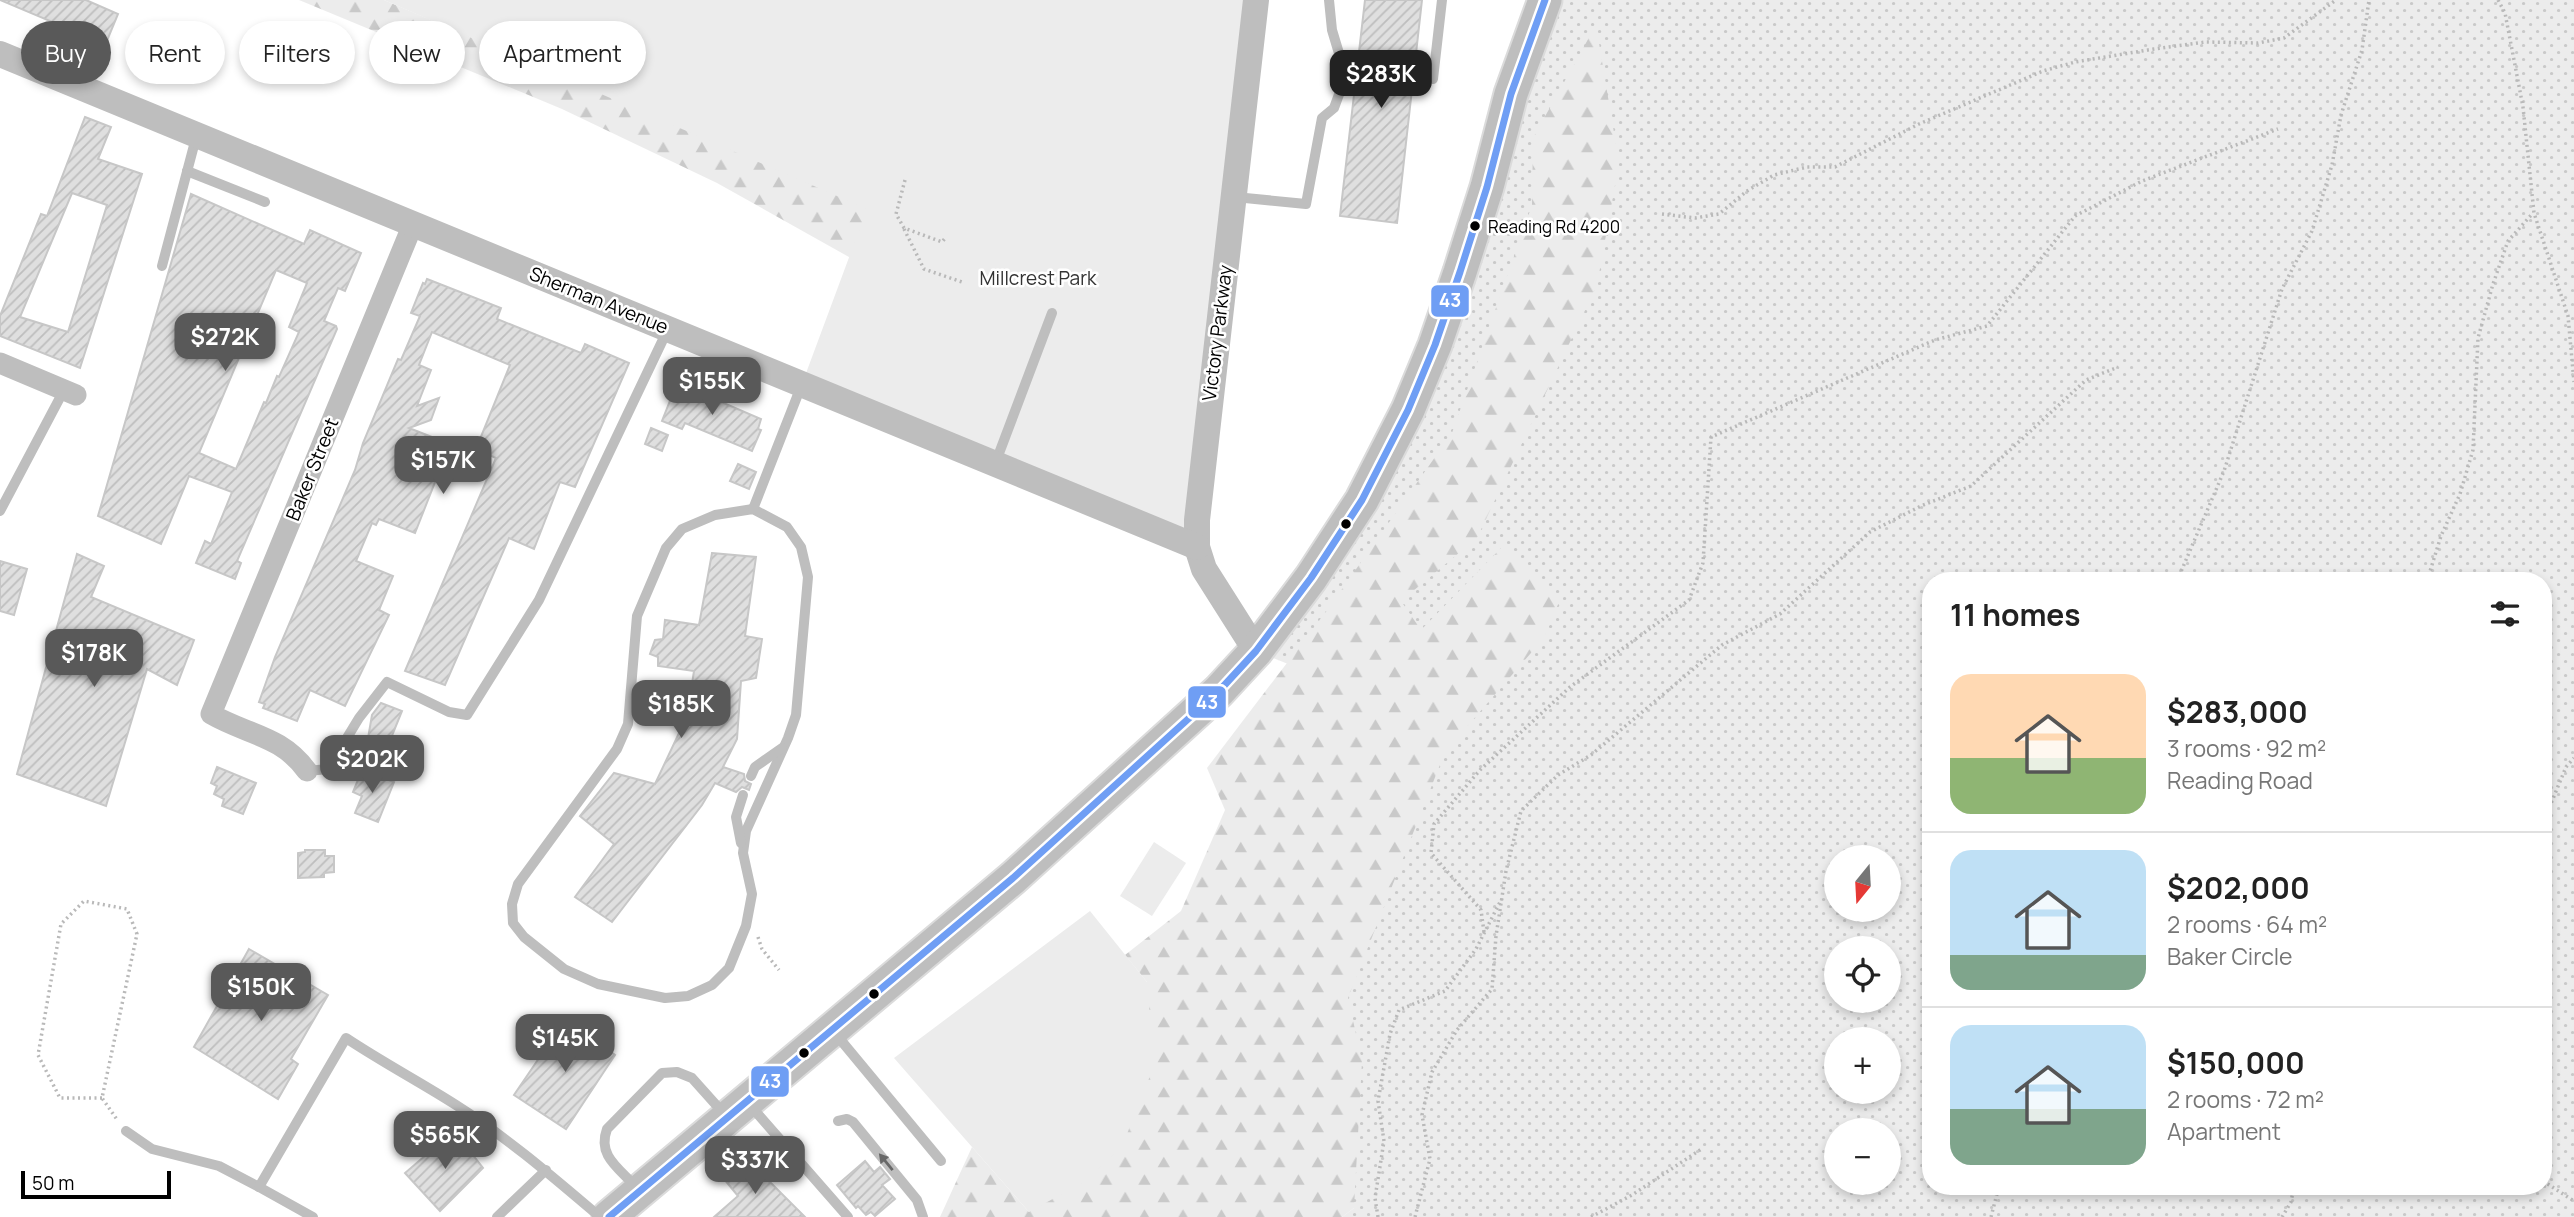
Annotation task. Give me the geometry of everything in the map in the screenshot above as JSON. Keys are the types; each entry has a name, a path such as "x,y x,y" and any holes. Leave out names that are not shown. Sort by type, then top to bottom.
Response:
{"main road":[{"path":"621,1210 1043,851 1219,691 1256,651 1311,578 1362,500 1408,410 1435,345 1460,272 1511,94 1545,0"}],"street":[{"name":"Victory Parkway","path":"1256,0 1198,494 1197,547 1204,569 1256,651"},
{"name":"Sherman Avenue","path":"0,54 1197,547"},
{"name":"Baker Street","path":"307,771 298,758 285,747 211,714 413,223"},
{"path":"0,363 70,392"}],"lane":[{"path":"1233,197 1306,204 1322,118 1334,108 1340,89 1341,60 1332,30 1329,0"},
{"path":"1433,79 1442,0"},
{"path":"162,267 197,134"},
{"path":"187,171 265,202"},
{"path":"995,464 1052,313"},
{"path":"307,771 328,769 359,718 387,682 449,712 467,715 539,600 668,329"},
{"path":"753,509 802,384"},
{"path":"0,511 70,392"},
{"path":"743,795 736,817 743,853 751,894 746,926 729,968 712,985 688,996 665,998 598,984 564,969 524,937 513,922 512,904 518,884 617,750 628,724 637,616 666,548 682,529 715,515 753,509 787,527 801,547 808,577 796,715 746,831 743,853"},
{"path":"751,776 755,766 784,747"},
{"path":"833,1030 941,1161"},
{"path":"259,1187 346,1038 397,1072 457,1105 546,1170 621,1210"},
{"path":"621,1210 604,1151 603,1140 607,1129 662,1073 677,1072 692,1078 738,1110 848,1217"},
{"path":"838,1121 846,1119 853,1122 917,1200 923,1217"},
{"path":"126,1131 152,1149 219,1166 313,1217"},
{"path":"497,1217 546,1170"}],"path":[{"path":"1662,214 1695,218 1719,214 1747,191 1774,175 1807,167 1835,167 1919,124 2043,71 2075,62 2154,49 2206,42 2258,43 2284,38 2336,0"},
{"path":"2181,572 2224,471 2282,289 2312,232 2332,165 2341,115 2362,50 2369,0"},
{"path":"2498,0 2505,13 2522,107 2533,213 2568,316 2574,382"},
{"path":"1484,932 1481,910 1431,853 1434,824 1480,770 1570,687 1689,600 1703,563 1711,437 1935,340 1987,326 2075,216 2142,181 2278,129"},
{"path":"905,180 896,214 924,269 962,282"},
{"path":"2430,572 2441,536 2460,494 2473,450 2478,338 2493,284 2508,241 2533,213"},
{"path":"904,228 942,242 946,237"},
{"path":"1415,1217 1430,1158 1422,1115 1432,1072 1457,1030 1492,989 1506,871 1521,811 1558,775 1591,755 1722,645 1780,614 1870,532 1920,506 1971,486 2086,380 2118,368"},
{"path":"2552,800 2566,766 2574,758"},
{"path":"1378,1217 1375,1198 1384,1141 1378,1101 1390,1034 1399,1010 1445,991 1476,949 1502,897"},
{"path":"102,1098 60,1098 38,1055 61,924 84,901 127,909 137,934 102,1098 126,1131"},
{"path":"746,926 756,930 762,949 779,970"},
{"path":"1591,1217 1632,1195 1703,1148"},
{"path":"2552,1187 2574,1201"},
{"path":"1991,1217 1997,1195"},
{"path":"2282,1217 2292,1195"}],"green space":[{"path":"299,0 384,0 434,21 369,21 369,29"},
{"name":"Millcrest Park","path":"384,0 1256,0 1197,547 802,384 867,209 578,84 646,84 646,21 479,21 479,41 465,35 465,21 433,21"},
{"path":"1545,0 2574,0 2574,1217 1342,1217 1354,1208 1298,954 1368,696 1256,651 1362,500"},
{"path":"1596,25 1619,163 1597,285 1477,538 1401,601 1421,630 1503,546 1559,602 1544,638 1445,752 1348,998 1362,1061 1354,1208 1342,1217 940,1217 972,1147 1029,1212 1147,982 1125,955 1181,911 1225,810 1207,768 1328,609 1452,433 1532,205 1533,138"},
{"path":"465,34 479,40 479,75 465,69"},
{"path":"502,84 583,84 895,194 890,280 717,183 562,109"},
{"path":"1154,842 1186,863 1152,916 1120,896"},
{"path":"1090,911 1147,982 1154,1066 1123,1144 1089,1179 1029,1212 894,1058"}],"building":[{"path":"0,0 86,0 118,14 111,31 111,21 50,21"},
{"path":"1365,0 1422,0 1397,223 1340,216"},
{"path":"85,117 111,127 98,159 142,174 80,368 0,336 0,316 41,214 47,216","holes":["72,193 107,205 68,332 20,317"]},
{"path":"191,194 304,244 310,230 361,253 345,291 338,288 324,321 337,329 237,561 241,563 235,579 196,563 205,541 211,544 232,492 189,476 161,544 98,516","holes":["276,270 307,283 289,327 299,332 266,403 264,402 236,469 199,453"]},
{"path":"427,279 501,308 497,319 581,353 585,344 629,363 575,487 560,482 534,549 509,538 445,685 405,671 496,458 476,449 510,365 432,332 419,365 431,370 417,406 439,398 431,420 409,428 450,444 415,533 379,519 376,525 372,523 356,561 393,576 379,610 389,615 345,706 310,690 297,721 263,708 265,704 259,702 398,359 401,360 420,316 411,313"},
{"path":"677,383 761,419 758,429 761,430 752,451 685,423 682,429 662,421"},
{"path":"651,428 668,435 662,451 645,444"},
{"path":"738,464 756,472 749,489 730,481"},
{"path":"712,553 756,557 745,636 762,639 756,678 741,681 737,739 723,767 744,774 745,781 751,784 749,790 742,787 736,792 715,783 702,805 612,922 575,897 614,844 580,816 614,773 655,784 687,716 694,671 658,666 658,657 650,654 655,640 663,639 665,620 699,625"},
{"path":"77,554 104,566 91,597 194,640 177,685 147,669 106,806 17,774"},
{"path":"0,561 27,569 14,615 0,611"},
{"path":"381,703 402,711 391,738 401,740 399,755 366,750 372,715"},
{"path":"217,767 256,783 243,814 222,806 224,799 214,794 217,786 211,783"},
{"path":"362,770 394,782 378,822 355,813 362,796 353,792"},
{"path":"305,850 325,850 325,856 334,856 334,872 324,873 324,877 298,878 298,853"},
{"path":"249,949 328,995 291,1059 298,1064 278,1099 194,1047"},
{"path":"567,1017 615,1055 566,1129 514,1095"},
{"path":"454,1131 483,1168 440,1211 405,1173"},
{"path":"736,1160 771,1183 805,1217 714,1217 738,1196 720,1174"},
{"path":"865,1161 874,1172 880,1167 890,1179 882,1185 895,1199 875,1216 871,1212 866,1215 858,1206 856,1208 837,1185"}],"transit line":[{"name":"43","path":"609,1217 1013,878 1219,691 1256,651 1311,578 1362,500 1408,410 1435,345 1460,272 1487,187 1511,94 1545,0"}],"place":[{"name":"Reading Rd 4200","path":"1475,226"}]}
